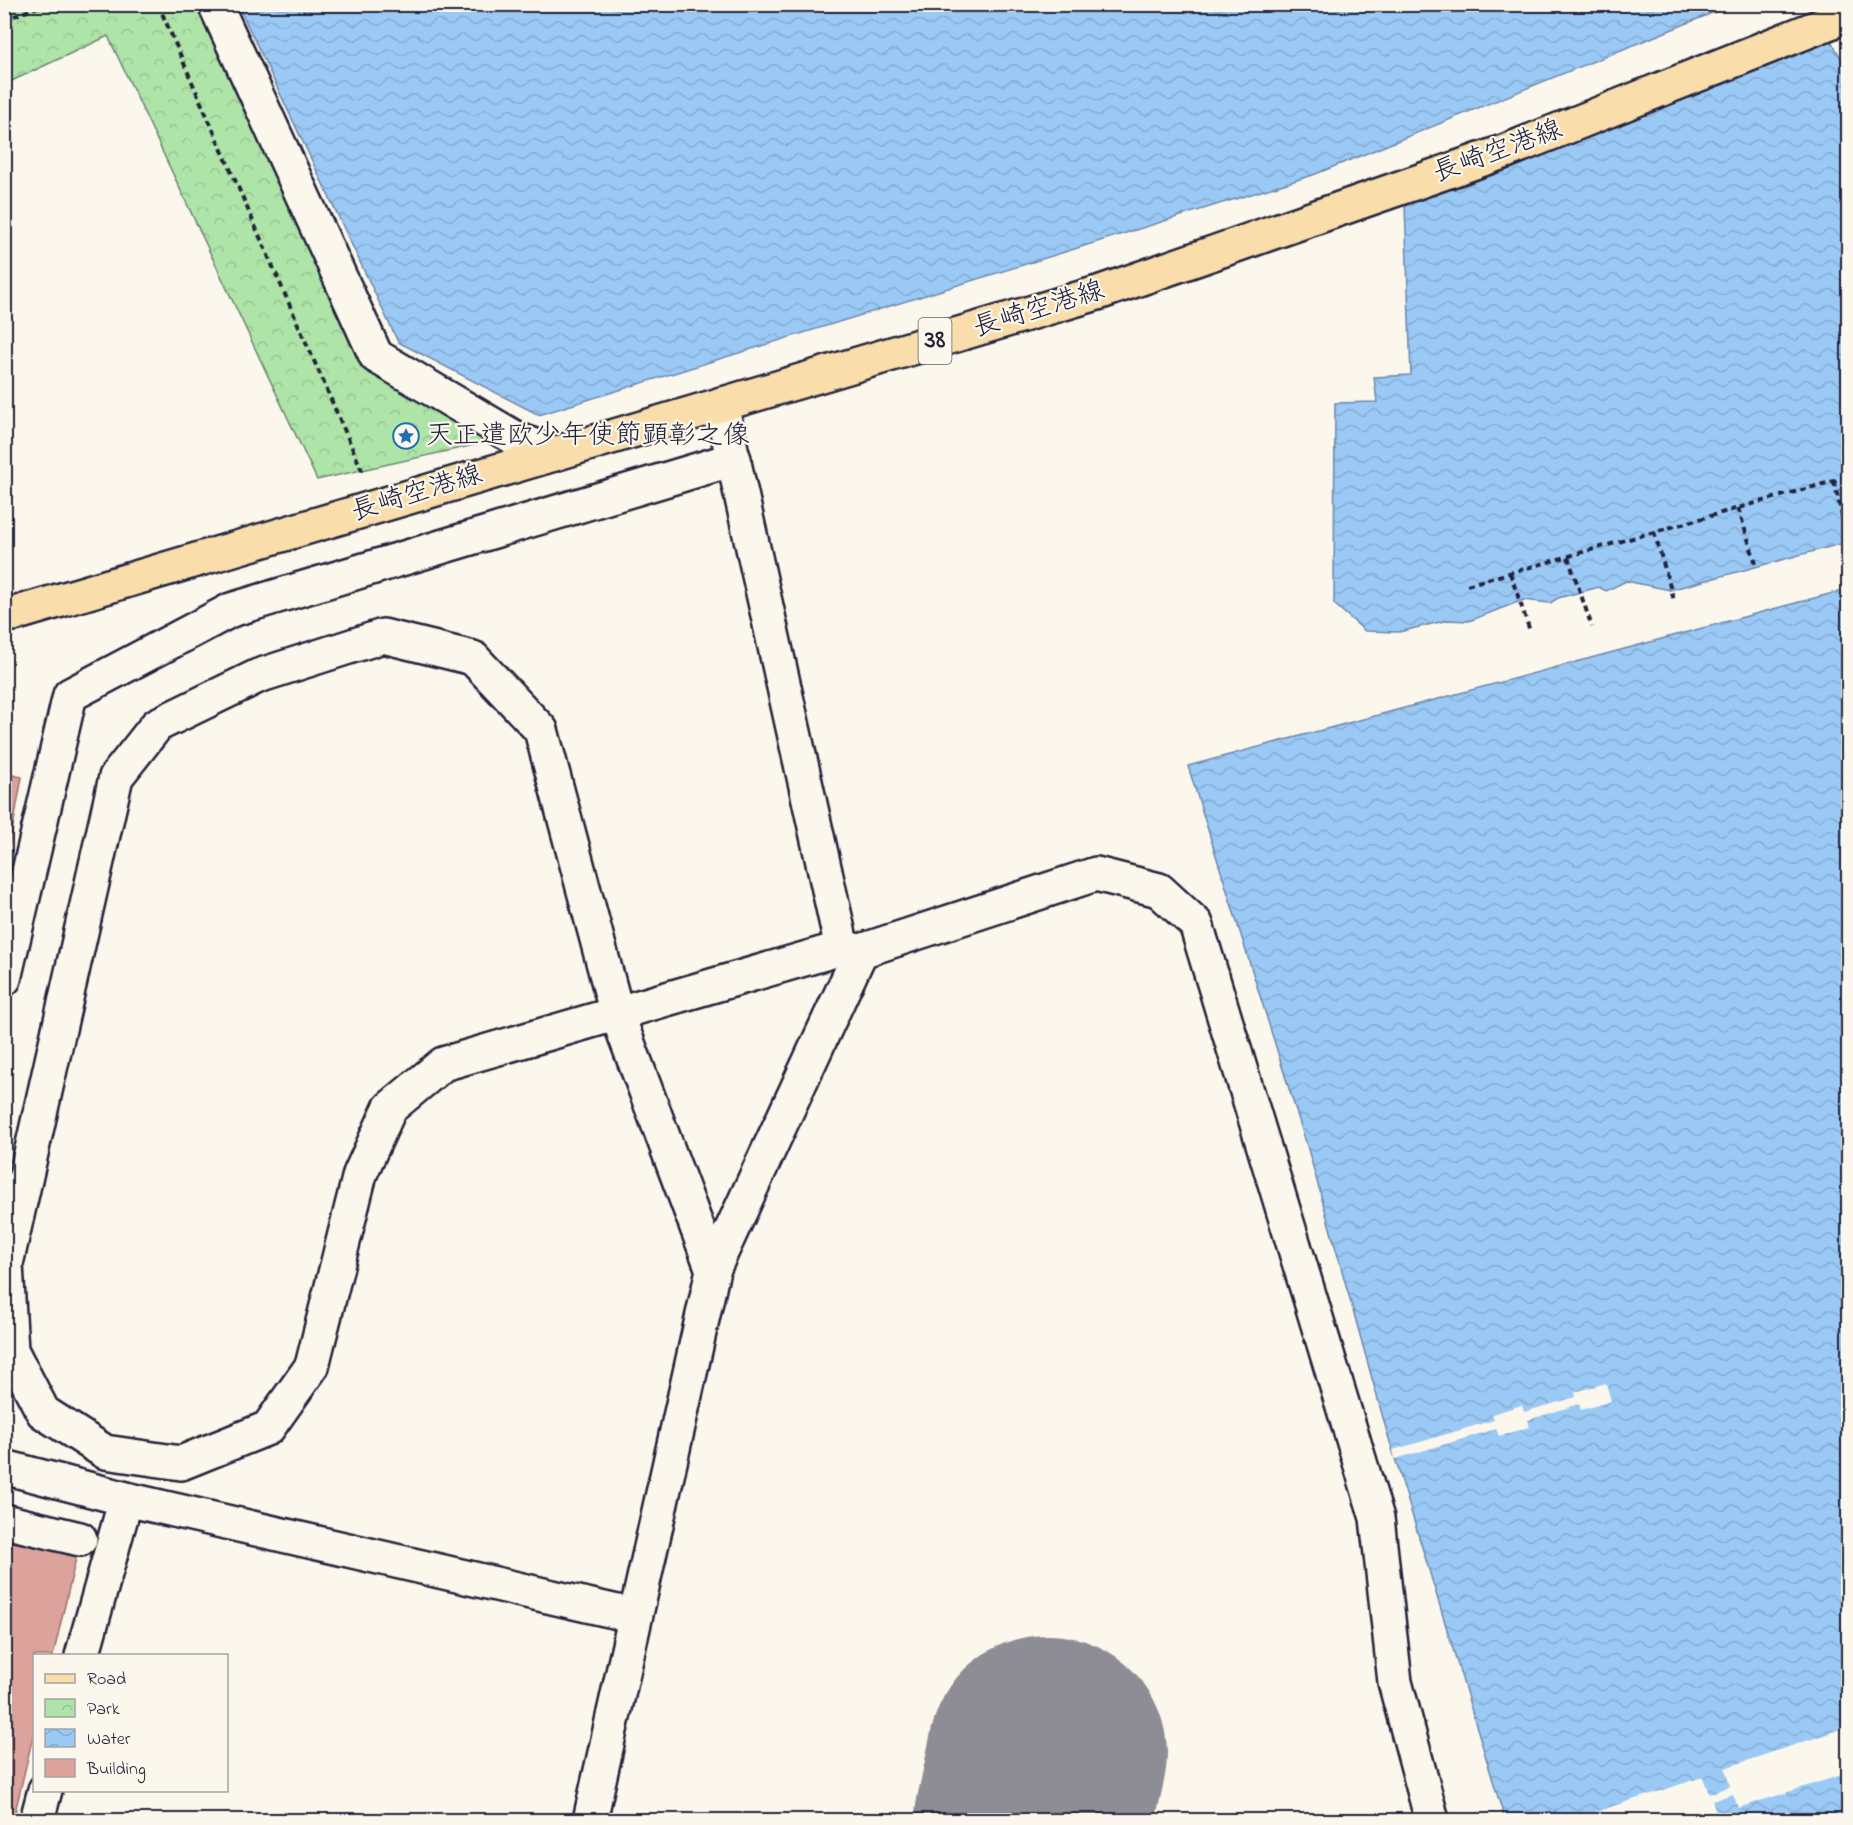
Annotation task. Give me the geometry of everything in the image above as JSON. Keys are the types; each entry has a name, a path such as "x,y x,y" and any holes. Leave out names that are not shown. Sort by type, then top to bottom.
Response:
{"main road":[{"name":"長崎空港線","path":"4,614 25,610 1101,292 1506,151 1848,15"}],"street":[{"path":"215,4 376,356 516,438 554,454"},
{"path":"590,1821 712,1270 851,950 721,404"},
{"path":"4,979 70,694 231,610 734,459"},
{"path":"712,1270 617,1014 541,730 473,658 383,636 258,676 158,725 116,777 6,1264 11,1350 43,1412 105,1452 181,1463 268,1428 312,1366 360,1174 390,1108 443,1064 617,1014 851,950 1096,874 1159,890 1196,924 1377,1518 1395,1682 1432,1821"},
{"path":"4,1467 126,1499 636,1616"},
{"path":"83,1654 126,1499"},
{"path":"4,1521 80,1539"},
{"path":"37,1821 45,1792"}],"path":[{"path":"4,20 45,4"},
{"path":"158,4 365,478"},
{"path":"1467,585 1848,477"},
{"path":"1834,481 1848,542"},
{"path":"1738,508 1757,567"},
{"path":"1654,532 1674,600"},
{"path":"1568,557 1592,627"},
{"path":"1510,573 1530,631"}],"green space":[{"path":"4,5 210,5 384,352 511,437 317,480 108,36 5,84"}],"water":[{"path":"238,5 1732,5 1313,175 539,415 398,342"},
{"path":"1831,41 1845,65 1848,65 1848,542 1670,590 1626,581 1606,591 1599,587 1558,598 1550,603 1523,600 1469,621 1448,620 1399,632 1365,631 1334,604 1335,403 1377,402 1374,377 1411,375 1405,205"},
{"path":"1848,589 1848,1820 1505,1820 1387,1432 1308,1149 1188,766"}],"pier":[{"path":"1606,1383 1611,1401 1581,1410 1579,1404 1528,1420 1529,1427 1499,1436 1496,1429 1395,1459 1393,1450 1494,1420 1492,1414 1522,1405 1524,1412 1576,1397 1575,1392"},
{"path":"1848,1727 1848,1773 1738,1808 1733,1794 1712,1801 1717,1816 1704,1820 1577,1820 1577,1818 1703,1777 1709,1794 1730,1786 1725,1768"}],"building":[{"path":"4,773 22,777 4,877"},
{"path":"4,1522 80,1541 53,1654 33,1654 33,1736 13,1821 4,1821"}],"runway":[{"path":"1034,1820 1048,1754"}],"place":[{"name":"天正遣欧少年使節顕彰之像","path":"406,436"}]}
